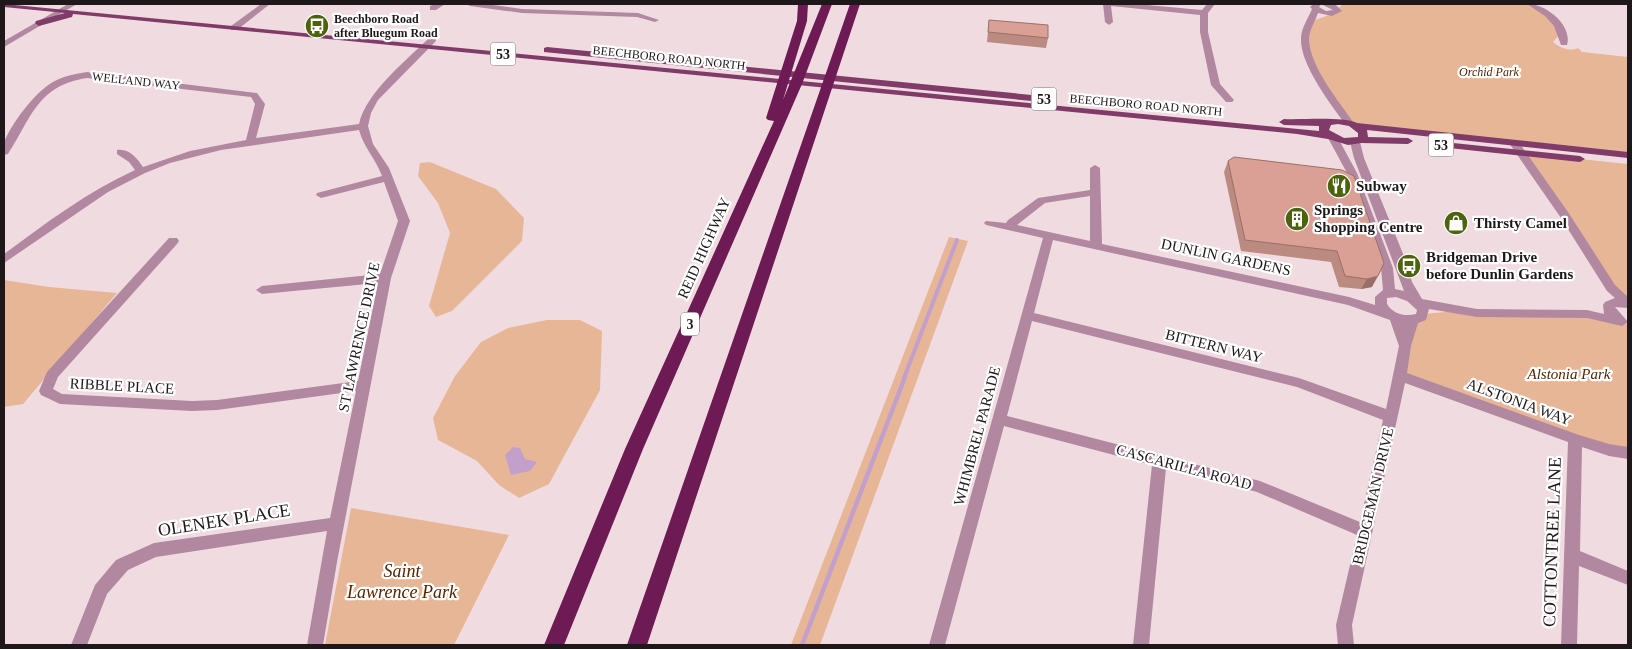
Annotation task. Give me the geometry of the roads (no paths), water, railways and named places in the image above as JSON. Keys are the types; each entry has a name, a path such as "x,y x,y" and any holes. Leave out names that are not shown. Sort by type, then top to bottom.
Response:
{"highway":[{"path":"682,342 720,258 768,130 802,21 803,4"},
{"name":"REID HIGHWAY","path":"554,645 634,449 796,84 828,4"},
{"path":"637,645 856,4"},
{"path":"842,41 860,4"}],"main road":[{"name":"BEECHBORO ROAD NORTH","path":"77,4 244,21 771,81 855,84 1293,123 1327,122"},
{"path":"4,5 52,10"},
{"name":"BEECHBORO ROAD NORTH","path":"61,7 88,13 234,28 776,72 855,84 1297,131 1332,137"},
{"path":"39,23 62,16 88,13"},
{"name":"53","path":"1327,122 1338,121 1628,155"},
{"path":"1327,122 1324,125 1324,131 1332,137"},
{"path":"1352,124 1364,135 1358,141"},
{"name":"53","path":"1332,137 1358,141 1399,140 1628,164"}],"street":[{"path":"4,39 52,10 73,4"},
{"path":"234,28 266,4"},
{"path":"470,4 522,11 638,15 656,20"},
{"path":"1108,4 1109,22"},
{"path":"1114,4 1204,13"},
{"path":"1212,4 1204,13 1204,32 1216,85 1228,100"},
{"path":"1531,4 1549,14 1563,32 1564,43"},
{"path":"1333,6 1315,6 1312,20 1306,32 1306,47 1334,103 1352,124"},
{"path":"1312,20 1333,6"},
{"path":"4,44 61,7"},
{"path":"6,255 96,194 141,171 176,159 250,142 363,126 366,113 374,100 429,43"},
{"name":"WELLAND WAY","path":"4,152 35,100 42,92 63,79 87,75 254,95 260,104 250,142"},
{"path":"1327,122 1334,103"},
{"name":"ST LAWRENCE DRIVE","path":"315,645 329,562 385,278 404,221 384,168 368,144 363,126"},
{"path":"1332,137 1352,173 1387,268 1385,295 1402,294 1418,309 1587,314 1625,323"},
{"path":"1358,141 1361,162 1418,309"},
{"path":"1514,143 1566,217 1611,288 1628,304"},
{"path":"122,152 133,160 141,171"},
{"path":"1352,173 1357,170 1361,162"},
{"path":"1095,168 1096,246"},
{"path":"321,195 388,178"},
{"path":"1011,228 1012,222 1042,200 1095,192"},
{"name":"DUNLIN GARDENS","path":"990,223 1349,301 1392,315 1418,309"},
{"name":"WHIMBREL PARADE","path":"937,645 1049,235"},
{"name":"RIBBLE PLACE","path":"173,241 52,374 46,391 60,399 192,406 217,405 365,385"},
{"path":"262,290 385,278"},
{"path":"1611,288 1610,305 1612,315 1625,323"},
{"name":"DUNLIN GARDENS","path":"1349,301 1385,295"},
{"name":"BRIDGEMAN DRIVE","path":"1385,295 1381,306 1392,315 1405,346"},
{"path":"1587,314 1610,305 1628,304"},
{"name":"BRIDGEMAN DRIVE","path":"1346,645 1344,625 1364,531 1391,417 1405,346 1418,309"},
{"name":"BITTERN WAY","path":"1027,316 1298,383 1391,417"},
{"name":"ALSTONIA WAY","path":"1400,376 1574,439 1609,450 1628,453"},
{"name":"CASCARILLA ROAD","path":"999,418 1260,487 1364,531"},
{"name":"COTTONTREE LANE","path":"1569,645 1574,439"},
{"path":"1141,645 1160,461"},
{"name":"OLENEK PLACE","path":"79,645 101,590 122,565 154,550 338,523"},
{"path":"1571,555 1628,578"}],"waterway":[{"path":"904,378 957,240"},
{"path":"802,645 905,377"}],"place":[{"name":"Beechboro Road after Bluegum Road","path":"317,26"},
{"name":"Subway","path":"1339,186"},
{"name":"Springs Shopping Centre","path":"1297,219"},
{"name":"Thirsty Camel","path":"1456,223"},
{"name":"Bridgeman Drive before Dunlin Gardens","path":"1409,266"}],"park label":[{"name":"Orchid Park","path":"1489,72"},
{"name":"Alstonia Park","path":"1569,374"},
{"name":"Saint Lawrence Park","path":"402,581"}]}
